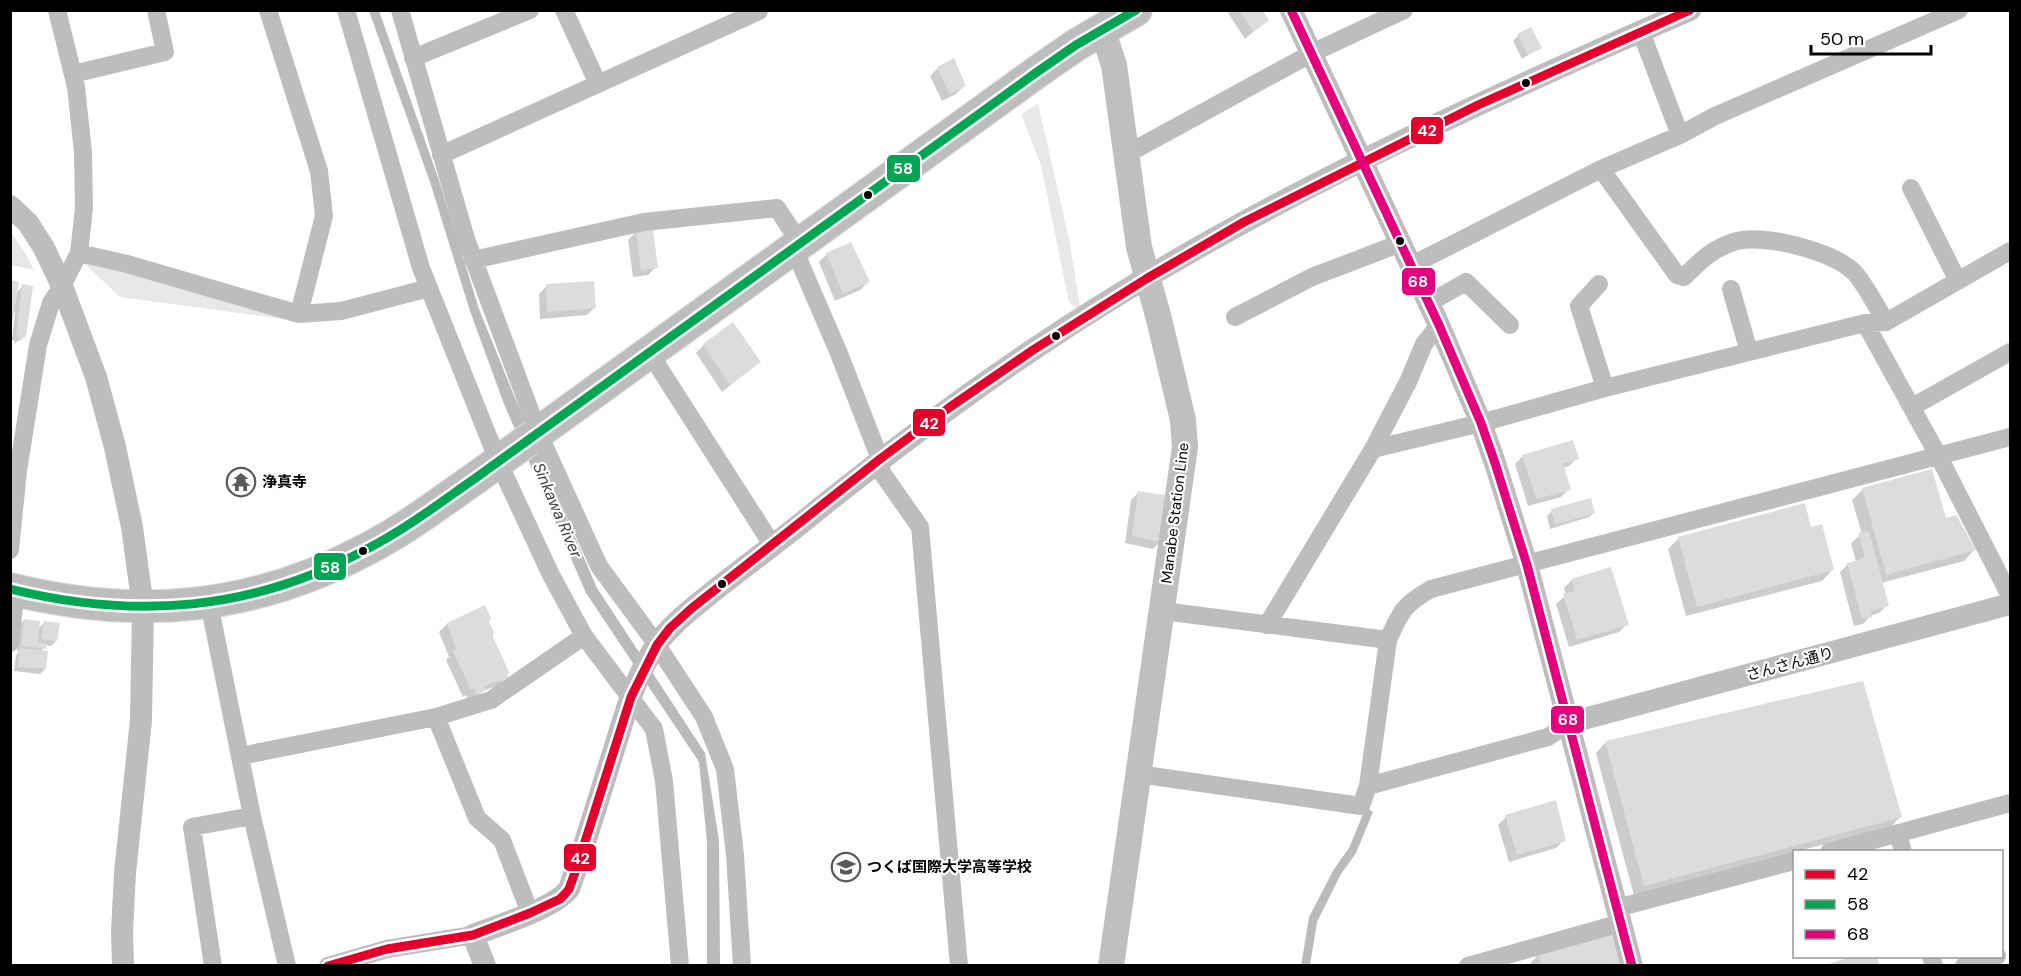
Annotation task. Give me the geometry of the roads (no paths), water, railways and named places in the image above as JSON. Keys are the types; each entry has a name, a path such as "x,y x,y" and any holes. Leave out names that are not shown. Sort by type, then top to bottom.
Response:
{"highway":[{"path":"11,589 87,603 143,608 209,603 270,589 340,564 411,524 1018,85 1102,29 1136,10"}],"main road":[{"name":"Manabe Station Line","path":"1102,29 1114,65 1138,247 1159,319 1183,420 1185,447 1111,966"}],"street":[{"path":"10,550 18,471 38,345 51,303 79,253 84,208 83,152 76,87 57,10"},
{"path":"73,74 165,52 156,10"},
{"path":"268,10 319,171 324,216 299,314"},
{"path":"346,10 421,268 501,459 551,575 584,636 633,692 654,729 664,781 680,966"},
{"path":"400,10 473,260 536,434 599,566 653,652 704,717 725,769 735,855 742,966"},
{"path":"413,58 530,10"},
{"path":"564,10 598,84"},
{"path":"441,154 759,10"},
{"path":"1291,10 1412,265 1481,423 1527,565 1632,966"},
{"path":"1127,154 1312,53 1404,10"},
{"path":"1412,265 1601,169 1680,135 1715,116 1959,10"},
{"path":"328,966 387,949 473,935 530,913 560,898 569,889 633,692 653,652 670,628 880,459 950,407 1032,350 1146,279 1244,222 1478,105 1641,32 1676,13"},
{"path":"1641,32 1680,135"},
{"path":"1601,169 1677,275 1684,277 1708,254 1737,241 1765,240 1803,247 1825,255 1854,272 1886,322"},
{"path":"1911,188 1958,281"},
{"path":"10,206 28,223 44,248 62,286 96,377 116,447 132,526 143,608 141,720 125,873 123,966"},
{"path":"473,260 644,222 777,208 794,234 800,263 838,351 880,459 882,473 920,527 959,966"},
{"path":"1235,318 1312,277 1401,243"},
{"path":"1372,448 1481,423 1605,388 1865,322 1886,322 2010,252"},
{"path":"79,253 126,264 299,314 341,310 429,288"},
{"path":"1429,303 1466,282 1510,325"},
{"path":"1599,284 1578,306 1605,388"},
{"path":"1731,288 1749,352"},
{"path":"1865,322 1940,457 2010,596"},
{"path":"1267,625 1372,448 1408,382 1424,344 1439,325"},
{"path":"649,352 773,546"},
{"path":"1912,407 2010,352"},
{"path":"1138,774 1361,806 1368,786 1388,640 1401,610 1431,589 2010,437"},
{"path":"10,583 14,607 10,643"},
{"path":"209,603 252,816 287,966"},
{"name":"さんさん通り","path":"1569,723 2010,604"},
{"path":"1163,612 1388,640"},
{"path":"240,756 436,717 491,700 584,636"},
{"path":"436,717 477,818 501,840 530,913"},
{"path":"1368,786 1548,737 1569,723"},
{"path":"1836,850 2010,803"},
{"path":"213,966 192,827 252,816"},
{"path":"1898,833 1902,850"},
{"path":"1468,966 1793,861"},
{"path":"473,935 484,966"},
{"path":"1964,966 1992,958"}],"water":[{"name":"Sinkawa River","path":"369,11 379,11 439,180 479,309 597,588 705,753 719,840 720,965 707,965 707,842 699,762 586,593 504,404 470,311 430,182"},
{"path":"1366,807 1373,812 1356,853 1341,874 1317,922 1310,965 1301,966 1309,917 1334,869 1349,848"}],"place":[{"name":"浄真寺","path":"241,482"},
{"name":"つくば国際大学高等学校","path":"846,867"}]}
